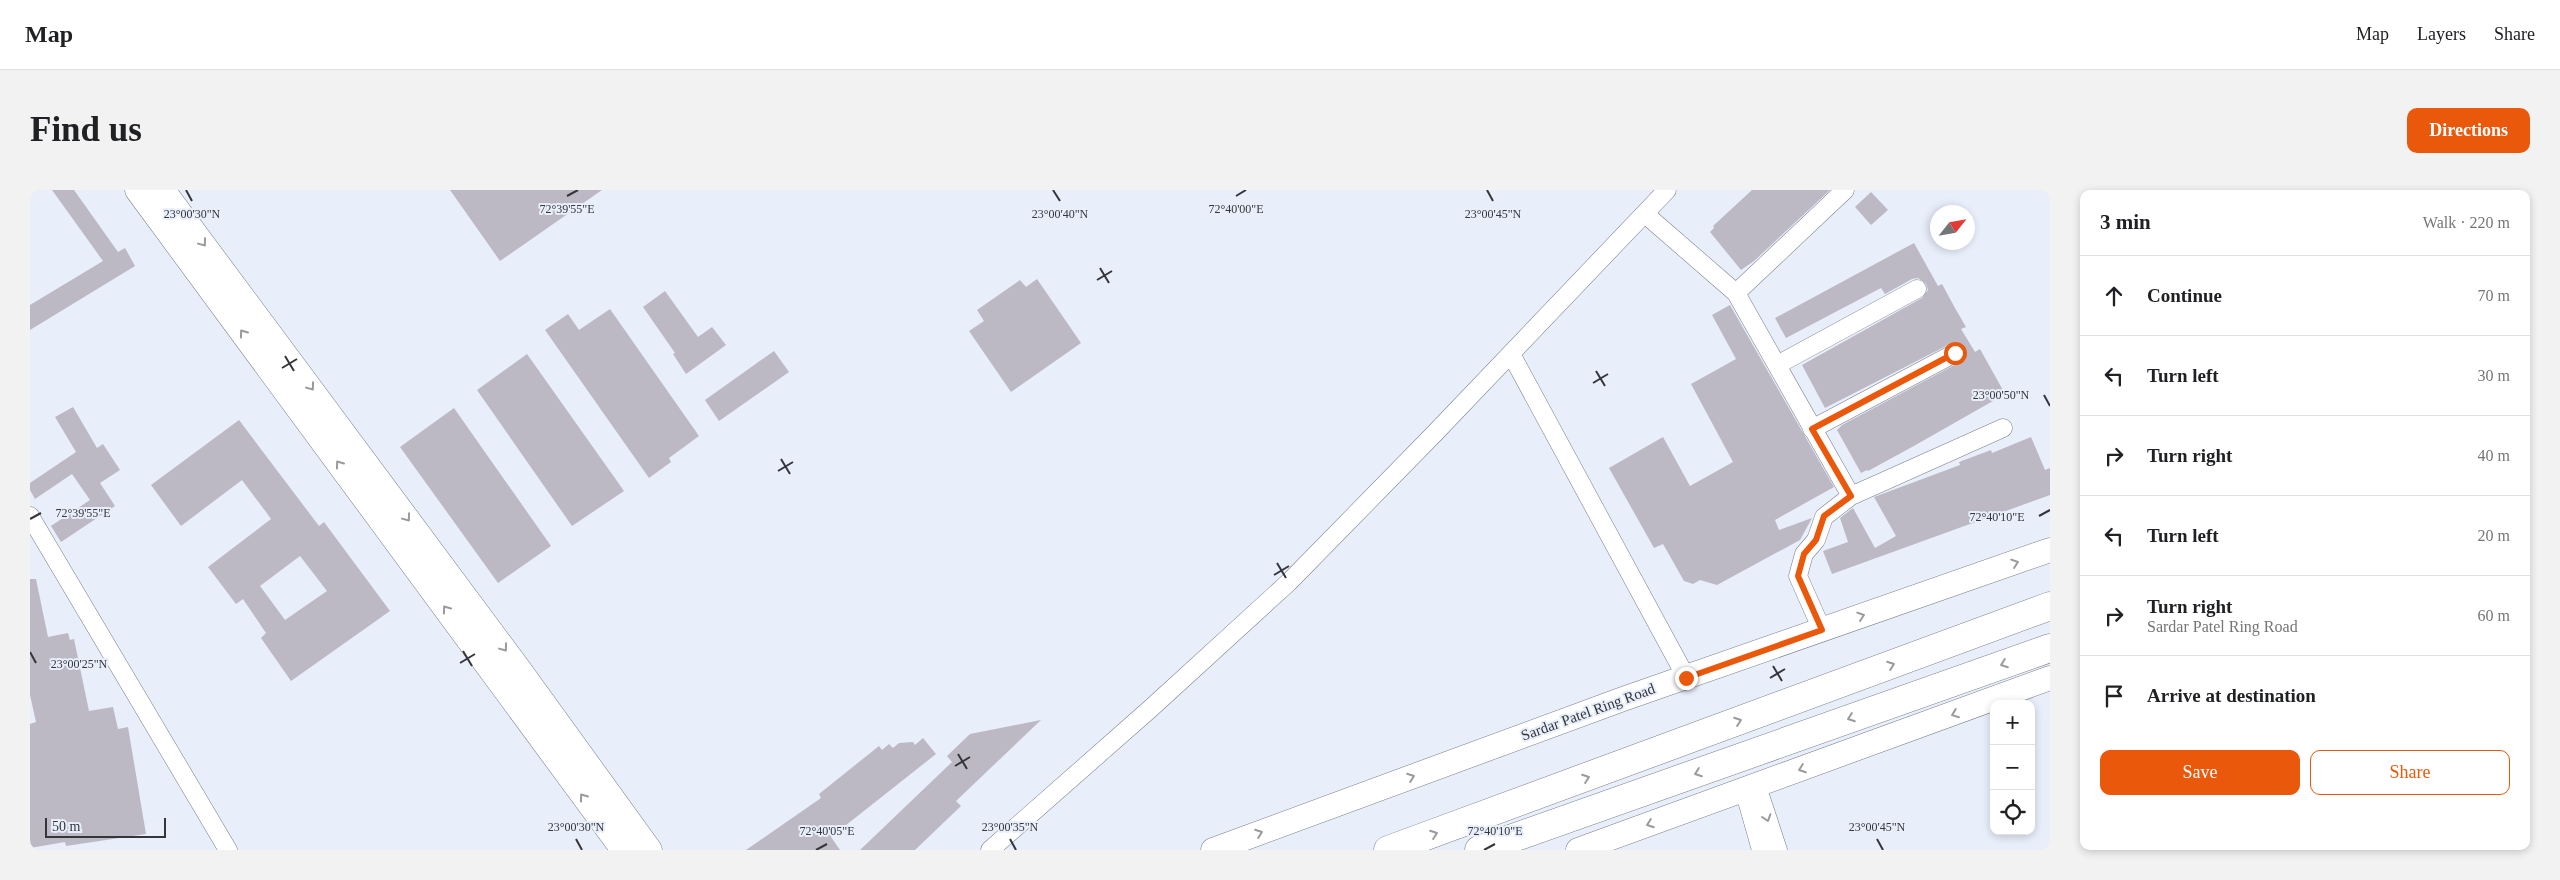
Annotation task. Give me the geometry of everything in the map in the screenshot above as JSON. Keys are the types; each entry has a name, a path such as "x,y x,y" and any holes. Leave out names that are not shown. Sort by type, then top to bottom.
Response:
{"highway":[{"path":"1388,850 2050,606"},
{"path":"1479,850 2050,648"}],"street":[{"path":"137,190 622,850"},
{"path":"163,190 382,483 650,850"},
{"path":"990,850 1150,709 1289,582 1511,354 1667,190"},
{"path":"1736,293 1845,190"},
{"path":"1645,214 1736,293 1851,496"},
{"path":"1777,365 1917,289"},
{"path":"1812,429 1955,353"},
{"path":"1511,354 1686,678"},
{"path":"1822,630 1798,576 1804,554 1816,540 1824,516 1851,496 2003,428"},
{"path":"363,498 382,483"},
{"path":"30,516 223,849"},
{"name":"Sardar Patel Ring Road","path":"1213,850 1686,678 2050,550"},
{"path":"1578,850 2050,678"},
{"path":"1750,788 1762,850"},
{"path":"1750,788 1778,850"}],"building":[{"path":"52,190 74,190 118,252 125,248 135,266 30,330 30,305 103,261"},
{"path":"450,190 602,190 500,261"},
{"path":"1752,190 1830,190 1754,261 1741,270 1710,232 1714,228 1713,226"},
{"path":"1871,192 1888,210 1871,225 1855,207"},
{"path":"1914,243 1938,286 1942,284 1966,327 1961,329 1975,352 1980,349 2004,392 1998,395 2000,397 1912,447 1861,473 1837,430 1842,425 1960,362 1966,354 1964,348 1956,342 1950,344 1825,408 1802,365 1922,298 1928,290 1926,284 1918,278 1912,279 1885,294 1881,288 1786,338 1775,318"},
{"path":"1037,279 1081,343 1011,392 969,331 984,321 977,310 1020,280 1026,287"},
{"path":"665,291 698,337 712,327 726,345 686,374 673,354 675,353 643,307"},
{"path":"1730,305 1834,487 1775,520 1779,530 1812,518 1800,540 1717,585 1700,580 1693,584 1684,581 1663,544 1654,548 1609,468 1663,437 1690,486 1733,462 1691,384 1736,359 1712,315"},
{"path":"610,309 699,436 669,458 671,462 649,478 545,330 568,314 579,330"},
{"path":"774,351 789,372 719,421 705,400"},
{"path":"527,354 624,491 572,526 477,390"},
{"path":"73,407 97,448 103,444 120,470 100,483 115,506 61,542 51,526 90,500 72,474 35,499 30,490 30,483 76,452 55,417"},
{"path":"454,408 551,546 498,583 400,447"},
{"path":"239,420 319,526 324,522 390,611 291,681 261,638 266,633 243,599 236,604 208,567 271,519 266,512 242,480 181,526 151,485","holes":["300,556 327,591 285,620 260,586"]},
{"path":"2031,437 2045,470 2050,468 2050,495 1832,574 1823,551 1848,542 1840,518 1853,508 1875,548 1896,536 1874,497 1960,465 1959,462 1991,450 1992,453"},
{"path":"30,579 36,579 48,637 68,633 70,640 74,639 89,711 113,707 118,729 128,727 146,834 66,846 65,842 30,848 30,724 36,722 30,695"},
{"path":"1041,720 956,801 961,806 915,850 860,850 952,762 947,756 970,734"},
{"path":"923,738 936,754 831,837 840,850 746,850 821,798 819,794 879,746 882,750 889,744 893,748 899,743 913,742 915,745"}],"route":[{"path":"1686,678 1822,630 1798,576 1804,554 1816,540 1824,516 1832,508 1851,496 1812,429 1955,353"}]}
